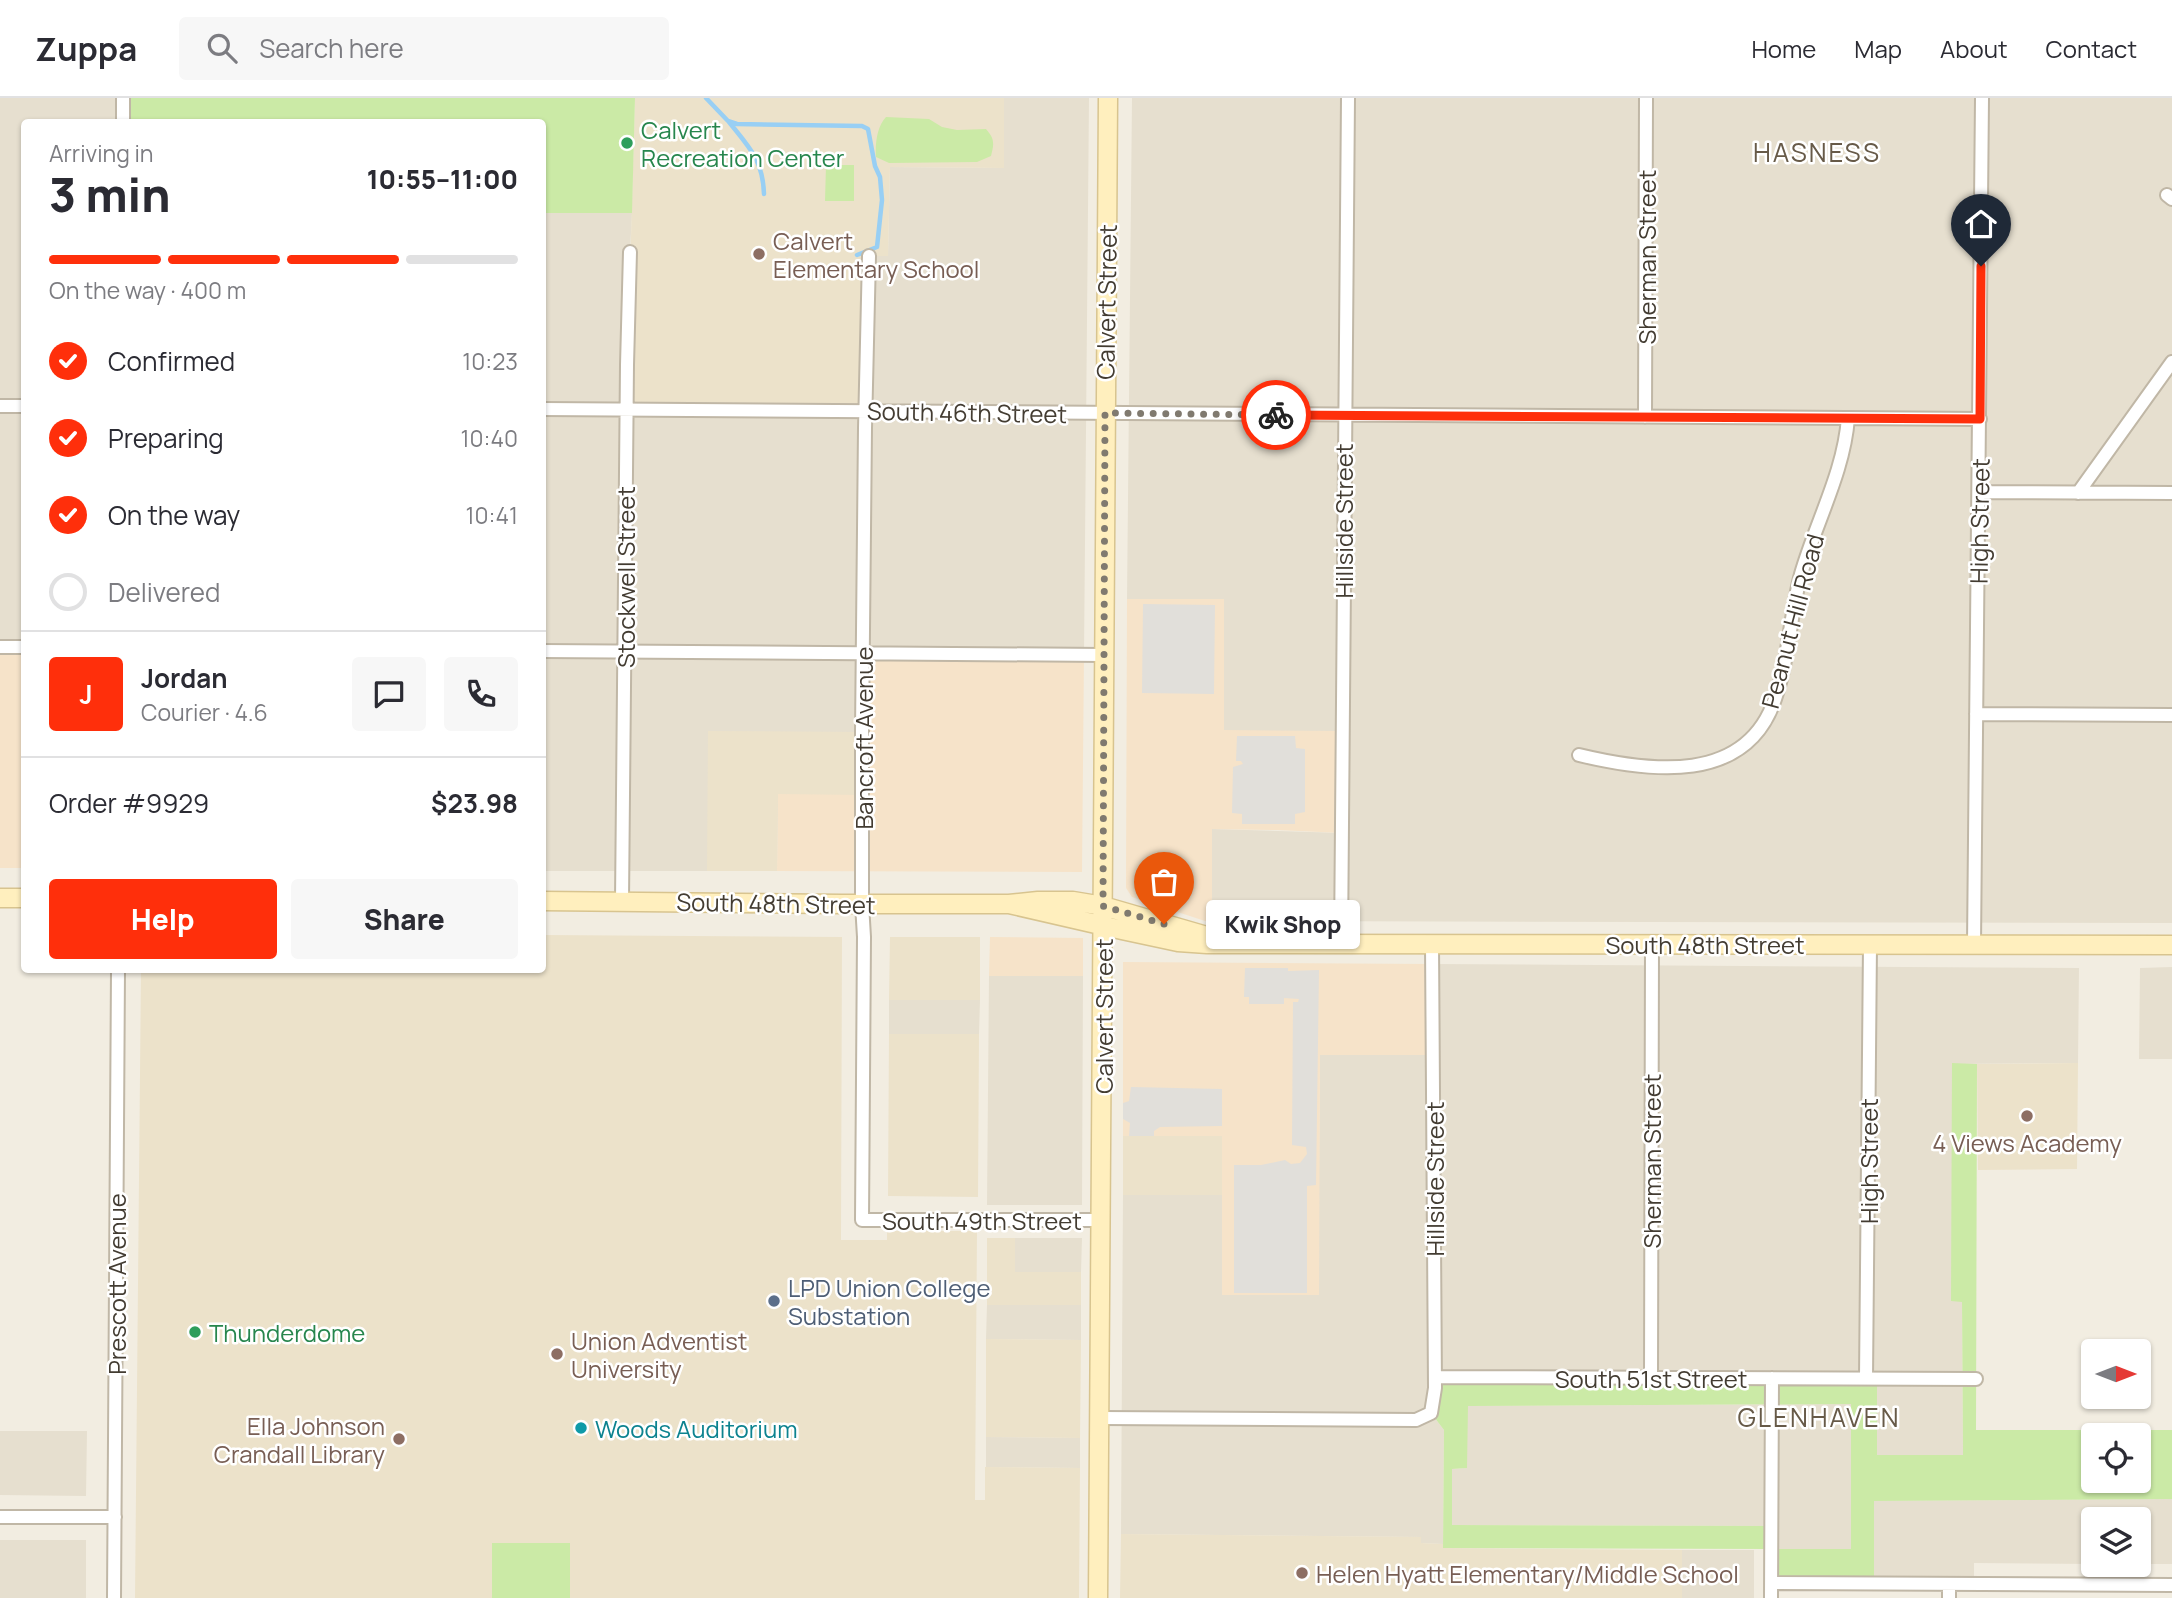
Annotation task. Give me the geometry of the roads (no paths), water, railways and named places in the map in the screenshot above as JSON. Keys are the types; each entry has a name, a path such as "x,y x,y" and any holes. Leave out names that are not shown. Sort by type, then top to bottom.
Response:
{"main road":[{"name":"Calvert Street","path":"1098,1598 1108,98"},
{"path":"0,898 21,898"},
{"name":"South 48th Street","path":"546,901 1009,904 1056,900 1103,906 1237,943"},
{"name":"South 48th Street","path":"1009,904 1178,942 1207,944 2172,945"}],"street":[{"path":"123,98 123,119"},
{"name":"Hillside Street","path":"1341,944 1348,98"},
{"name":"Sherman Street","path":"1645,416 1646,98"},
{"name":"High Street","path":"1974,945 1982,98"},
{"name":"Stockwell Street","path":"622,902 630,252"},
{"name":"Bancroft Avenue","path":"862,1220 863,653 869,256"},
{"path":"2078,493 2172,362"},
{"path":"0,406 21,406"},
{"name":"South 46th Street","path":"546,409 1980,419"},
{"name":"Peanut Hill Road","path":"1579,755 1636,765 1694,766 1718,761 1736,753 1764,724 1775,701 1795,597 1810,544 1845,447 1848,418"},
{"path":"1980,492 2172,493"},
{"path":"0,647 21,647"},
{"path":"546,651 1104,654"},
{"path":"1976,714 2172,715"},
{"name":"Hillside Street","path":"1101,1418 1416,1420 1431,1413 1435,1399 1432,944"},
{"name":"Sherman Street","path":"1651,944 1651,1378"},
{"name":"High Street","path":"1866,1378 1870,945"},
{"name":"Prescott Avenue","path":"114,1598 118,973"},
{"name":"South 49th Street","path":"862,1220 1102,1220"},
{"name":"South 51st Street","path":"1435,1377 1976,1379"},
{"path":"1771,1598 1772,1378"},
{"path":"0,1517 114,1517"},
{"path":"1772,1583 2172,1584"},
{"path":"1949,1584 1949,1598"},
{"path":"2124,1584 2124,1598"}],"waterway":[{"path":"706,98 728,121 737,124 862,126 868,129 875,166 880,177 882,200 877,247 857,255"},
{"path":"729,122 758,163 764,194"}],"place":[{"name":"Calvert Recreation Center","path":"627,143"},
{"name":"Calvert Elementary School","path":"759,254"},
{"name":"Kwik Shop","path":"1164,924"},
{"name":"4 Views Academy","path":"2027,1116"},
{"name":"LPD Union College Substation","path":"774,1301"},
{"name":"Thunderdome","path":"195,1332"},
{"name":"Union Adventist University","path":"557,1354"},
{"name":"Woods Auditorium","path":"581,1428"},
{"name":"Ella Johnson Crandall Library","path":"399,1439"},
{"name":"Helen Hyatt Elementary/Middle School","path":"1302,1573"}],"district":[{"name":"HASNESS","path":"1817,152"},
{"name":"GLENHAVEN","path":"1819,1417"}]}
